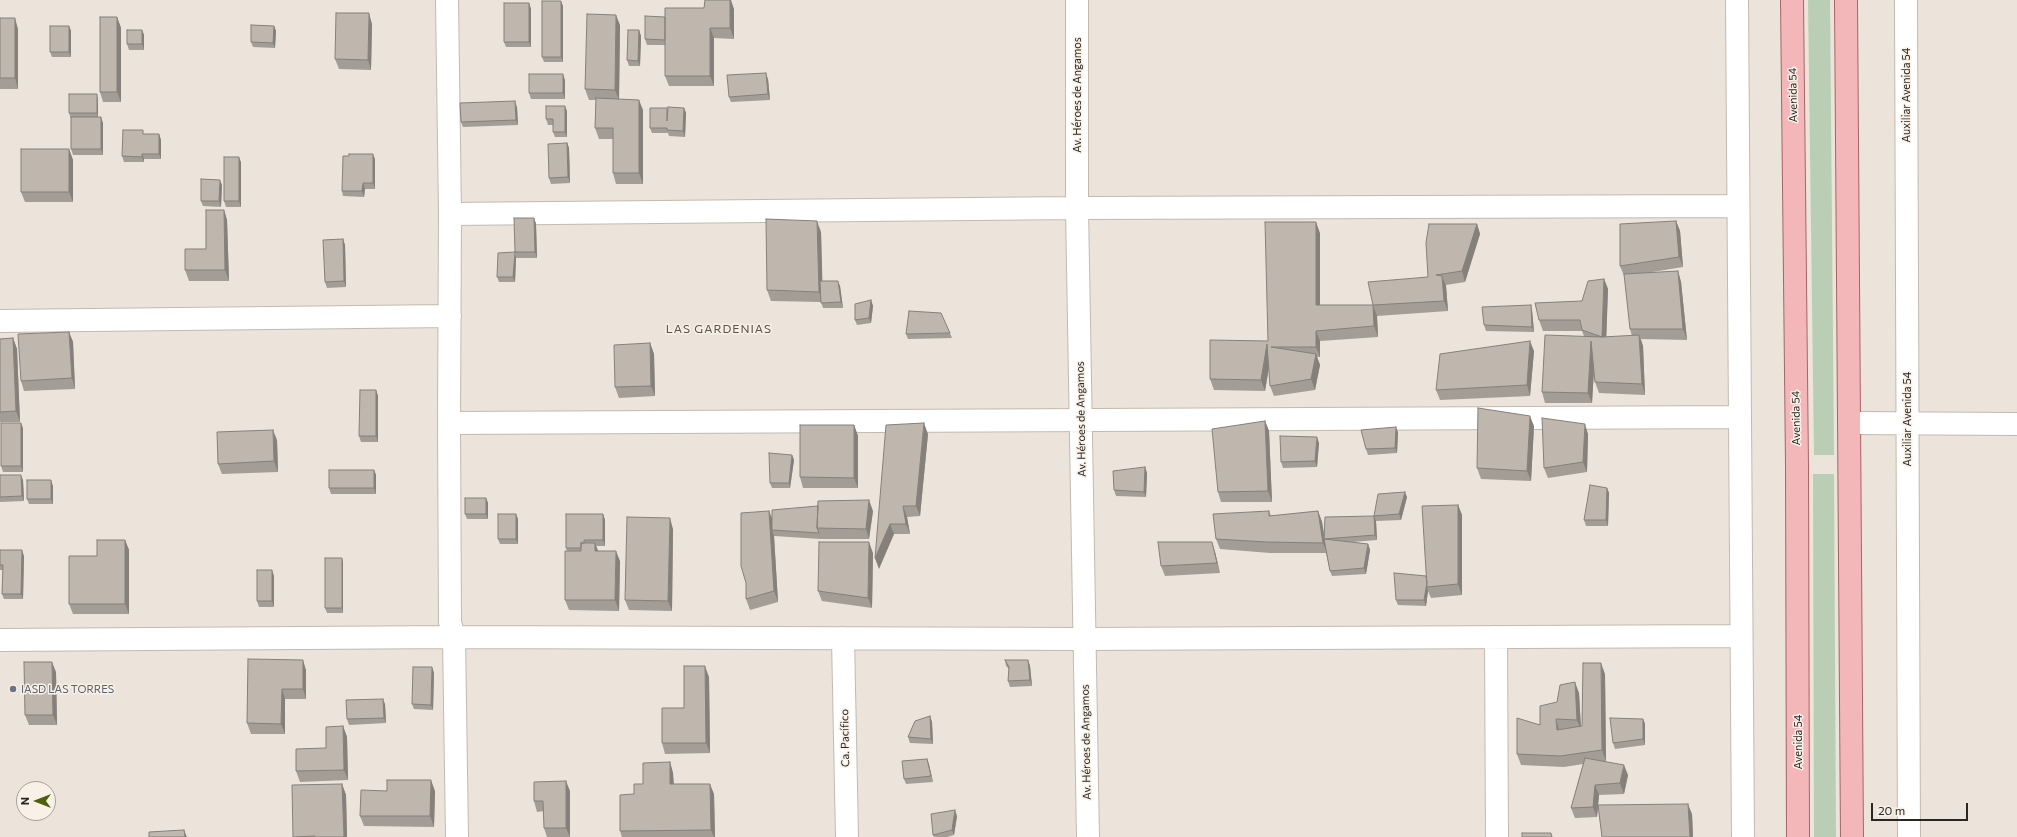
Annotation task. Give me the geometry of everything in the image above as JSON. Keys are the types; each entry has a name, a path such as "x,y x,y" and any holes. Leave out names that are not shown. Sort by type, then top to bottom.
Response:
{"main road":[{"name":"Avenida 54","path":"1792,0 1797,473 1798,837"},
{"path":"1846,0 1851,423 1852,837"}],"street":[{"path":"447,0 450,214 450,622 454,637 457,837"},
{"name":"Av. Héroes de Angamos","path":"1077,0 1077,208 1088,837"},
{"path":"1737,0 1743,837"},
{"name":"Auxiliar Avenida 54","path":"1906,0 1906,423 1909,837"},
{"path":"450,214 1077,208 1738,206"},
{"path":"0,321 450,316"},
{"path":"449,423 1740,417"},
{"path":"1851,423 2017,424"},
{"path":"0,640 454,637 1084,639 1741,636"},
{"path":"1496,637 1497,837"},
{"name":"Ca. Pacífico","path":"843,638 847,837"}],"green space":[{"path":"1808,0 1830,0 1834,455 1814,455"},
{"path":"1813,474 1834,474 1836,837 1814,837"}],"building":[{"path":"705,0 730,0 730,28 710,28 710,76 665,76 665,8 704,8"},
{"path":"542,1 561,1 561,57 542,57"},
{"path":"504,3 529,3 529,42 504,42"},
{"path":"336,13 369,13 368,60 335,59"},
{"path":"587,14 616,15 615,90 585,89"},
{"path":"645,16 665,17 665,40 645,39"},
{"path":"100,17 117,17 117,92 100,92"},
{"path":"0,18 15,18 15,78 0,78"},
{"path":"251,25 274,26 273,43 251,42"},
{"path":"50,26 69,26 69,52 50,52"},
{"path":"127,30 142,30 142,44 127,44"},
{"path":"628,30 639,30 638,61 627,60"},
{"path":"766,73 768,94 729,97 727,75"},
{"path":"529,74 563,74 563,93 529,93"},
{"path":"69,94 97,94 97,113 69,113"},
{"path":"596,98 639,100 639,173 613,173 613,128 595,128"},
{"path":"515,101 516,120 461,122 460,103"},
{"path":"546,106 565,106 565,132 553,132 553,119 546,119"},
{"path":"668,107 684,108 683,131 667,130 667,128 650,128 650,108 667,108 667,121"},
{"path":"71,117 101,117 101,149 71,149"},
{"path":"123,130 143,130 143,134 159,134 159,154 142,154 142,157 122,156"},
{"path":"567,143 568,177 549,178 548,144"},
{"path":"21,149 69,149 69,192 21,192"},
{"path":"349,154 373,154 373,183 363,183 362,191 342,191 343,156 349,156"},
{"path":"224,157 239,157 239,201 224,201"},
{"path":"201,179 220,180 219,201 201,201"},
{"path":"206,210 224,210 225,270 185,270 185,249 206,249"},
{"path":"514,218 534,218 535,252 515,252"},
{"path":"766,219 817,221 819,292 767,290"},
{"path":"1676,221 1679,257 1620,266 1620,224"},
{"path":"1265,222 1316,222 1316,305 1373,305 1374,326 1316,331 1316,347 1271,347 1316,354 1311,379 1270,386 1267,344 1261,380 1210,379 1210,340 1268,341"},
{"path":"1429,224 1477,224 1462,271 1436,275 1442,276 1444,301 1373,305 1368,282 1428,277 1426,243"},
{"path":"343,239 344,281 325,282 323,240"},
{"path":"515,252 513,277 497,277 498,253"},
{"path":"1678,271 1683,329 1630,329 1624,274"},
{"path":"1604,279 1602,337 1582,330 1580,320 1539,320 1535,303 1582,301 1588,281"},
{"path":"820,281 838,281 841,302 821,303"},
{"path":"871,300 869,318 855,320 855,304"},
{"path":"1531,305 1532,327 1484,325 1482,307"},
{"path":"909,311 941,313 950,333 906,334"},
{"path":"69,332 72,378 21,381 18,334"},
{"path":"1545,335 1602,337 1639,335 1642,384 1595,382 1591,341 1588,393 1542,392"},
{"path":"13,338 16,411 0,412 0,339"},
{"path":"1530,341 1527,385 1436,390 1440,354"},
{"path":"650,343 651,386 615,387 614,345"},
{"path":"360,390 376,390 376,436 359,436"},
{"path":"1478,408 1530,416 1527,471 1477,468"},
{"path":"1542,418 1585,424 1583,462 1544,468"},
{"path":"1265,421 1268,491 1218,492 1212,429"},
{"path":"1,423 21,423 21,466 1,466"},
{"path":"924,423 916,506 903,506 906,524 890,524 875,558 886,425"},
{"path":"800,425 854,425 854,478 800,477"},
{"path":"1396,427 1395,448 1366,449 1361,430"},
{"path":"273,430 274,461 218,464 217,432"},
{"path":"1280,436 1317,437 1315,461 1281,462"},
{"path":"769,453 792,455 789,483 770,483"},
{"path":"1145,467 1144,492 1114,490 1113,471"},
{"path":"329,470 374,470 374,488 329,488"},
{"path":"0,475 21,475 22,496 0,497"},
{"path":"27,480 51,480 51,499 27,499"},
{"path":"1590,485 1607,488 1606,520 1584,520"},
{"path":"1405,492 1399,514 1374,516 1378,494"},
{"path":"465,498 486,498 486,514 465,514"},
{"path":"869,500 866,529 817,528 818,501"},
{"path":"1458,505 1458,584 1427,587 1422,506"},
{"path":"818,506 817,528 819,533 772,530 772,510"},
{"path":"769,511 774,591 746,599 746,583 741,566 741,513"},
{"path":"1269,511 1269,516 1318,511 1323,543 1216,539 1213,514"},
{"path":"498,514 516,514 516,539 498,539"},
{"path":"566,514 603,514 603,540 584,540 584,543 581,543 581,548 566,548"},
{"path":"1374,516 1375,535 1324,539 1325,517"},
{"path":"627,517 670,518 668,601 625,600"},
{"path":"1324,539 1368,544 1364,568 1330,571"},
{"path":"97,540 125,540 125,604 69,604 69,556 97,556"},
{"path":"819,542 869,542 868,598 818,591"},
{"path":"1158,542 1212,542 1217,563 1161,566"},
{"path":"581,543 595,543 595,551 616,551 615,600 565,600 565,551 581,551"},
{"path":"0,550 22,550 21,594 2,594 3,565 0,565"},
{"path":"325,558 342,558 342,608 325,608"},
{"path":"257,570 272,570 272,601 257,601"},
{"path":"1394,573 1426,576 1427,582 1424,600 1396,600"},
{"path":"248,659 303,660 303,689 282,689 281,724 247,723"},
{"path":"1005,660 1028,660 1030,680 1008,681 1009,667"},
{"path":"24,662 52,662 53,715 25,715"},
{"path":"1583,663 1601,663 1602,750 1560,756 1517,754 1517,718 1540,725 1540,706 1557,702 1560,685 1575,682 1577,720 1556,719 1557,730 1582,726"},
{"path":"684,666 705,666 706,743 662,743 662,708 684,708"},
{"path":"413,667 432,667 431,705 412,704"},
{"path":"383,699 384,718 347,719 346,700"},
{"path":"930,716 931,739 908,737 915,721"},
{"path":"1610,718 1643,719 1643,739 1613,743"},
{"path":"343,726 344,770 296,771 296,749 326,748 326,727"},
{"path":"1585,758 1624,765 1620,783 1595,785 1593,807 1571,808"},
{"path":"927,759 931,776 904,779 902,761"},
{"path":"670,762 670,784 710,784 711,830 620,831 620,795 634,794 634,784 643,784 643,763"},
{"path":"387,780 431,780 430,816 360,816 361,790 387,791"},
{"path":"566,781 566,828 544,828 543,801 534,801 534,782"},
{"path":"342,784 344,837 293,837 292,785"},
{"path":"1688,804 1690,837 1602,837 1598,805"},
{"path":"955,810 952,830 933,835 931,814"},
{"path":"184,830 185,837 149,837 149,832"},
{"path":"1522,833 1551,833 1552,837 1522,837"}],"place":[{"name":"IASD LAS TORRES","path":"13,689"}],"district":[{"name":"LAS GARDENIAS","path":"719,329"}]}
